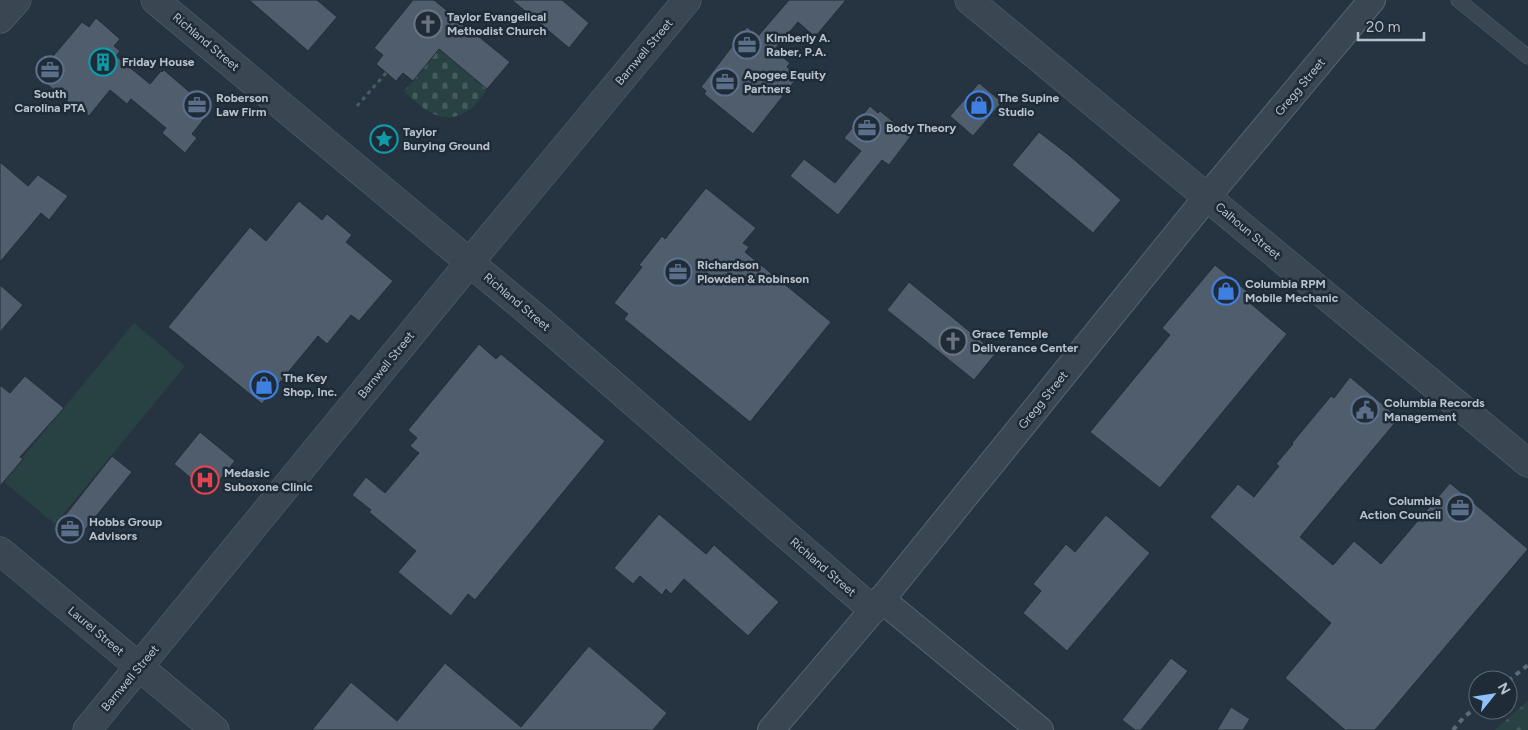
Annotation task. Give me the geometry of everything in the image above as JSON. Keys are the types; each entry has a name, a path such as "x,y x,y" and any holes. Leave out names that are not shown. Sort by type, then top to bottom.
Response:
{"street":[{"path":"0,20 16,0"},
{"name":"Richland Street","path":"155,0 877,605 1040,730"},
{"name":"Barnwell Street","path":"87,730 686,0"},
{"name":"Calhoun Street","path":"969,0 1528,463"},
{"name":"Gregg Street","path":"771,730 877,605 1207,197 1372,0"},
{"name":"Laurel Street","path":"0,552 216,730"}],"lane":[{"path":"1458,0 1528,57"}],"path":[{"path":"357,106 386,73"}],"green space":[{"path":"439,49 487,89 474,106 460,115 442,117 434,114 418,104 404,91"},
{"path":"134,323 185,366 55,524 3,481"},
{"path":"1528,701 1528,730 1495,730 1506,720 1518,720 1518,710"}],"building":[{"path":"249,0 317,0 337,17 308,51"},
{"name":"Taylor Evangelical Methodist Church","path":"413,0 434,0 510,62 487,89 439,49 413,81 403,73 396,81 376,64 383,55 374,48"},
{"path":"512,0 562,0 589,23 569,48"},
{"path":"789,0 846,0 815,37 798,22 774,50 790,63 787,67 798,77 753,134 704,94 706,91 701,87 747,27 758,36"},
{"path":"96,18 120,39 114,46 120,51 116,56 150,84 164,70 193,95 195,92 211,105 209,108 211,110 192,134 197,138 185,153 162,133 166,128 131,99 127,104 110,90 89,116 85,113 84,115 42,80 43,78 38,74 82,22 89,27"},
{"path":"979,83 1002,102 973,136 950,116"},
{"path":"870,106 878,113 880,111 911,136 889,165 882,160 838,215 790,176 804,159 835,183 861,151 844,138"},
{"path":"1039,132 1121,200 1093,233 1012,165"},
{"path":"0,162 28,186 38,175 68,196 49,220 41,213 0,262"},
{"path":"706,188 756,228 743,243 749,247 745,252 831,322 750,422 624,319 628,314 614,303 642,267 639,265 662,236 665,239"},
{"path":"299,201 322,220 327,214 352,235 346,242 393,281 359,321 351,315 327,344 318,336 262,404 168,327 250,227 266,241"},
{"path":"1215,265 1254,297 1250,303 1287,334 1160,488 1090,432 1170,335 1162,328"},
{"name":"Grace Temple Deliverance Center","path":"909,282 996,353 974,380 887,310"},
{"path":"0,285 23,305 0,332"},
{"path":"479,344 496,359 501,354 605,441 475,600 468,594 451,616 398,572 416,551 369,512 371,510 352,495 366,477 385,493 419,453 410,446 417,438 408,430"},
{"path":"25,376 64,408 20,457 23,459 0,486 0,385 10,393"},
{"path":"1350,377 1399,418 1300,537 1333,565 1354,541 1381,564 1450,483 1528,549 1375,730 1345,730 1285,678 1331,623 1210,517 1238,484 1254,497 1279,466 1276,464 1292,443 1331,396 1334,398"},
{"path":"200,432 235,461 209,493 174,464"},
{"path":"112,456 132,472 75,542 56,527"},
{"path":"659,514 706,554 714,545 779,602 748,636 684,579 671,594 666,589 662,595 640,576 633,584 614,568"},
{"path":"1106,515 1150,553 1067,651 1023,613 1041,591 1033,584 1066,544 1075,552"},
{"path":"589,646 667,713 653,730 312,730 351,682 397,721 445,663 521,727"},
{"path":"1171,658 1188,671 1141,730 1135,730 1122,720"},
{"path":"1231,707 1250,719 1243,730 1217,730"}],"railway":[{"path":"1518,673 1528,665"},
{"path":"1453,730 1468,714"}],"place":[{"name":"Taylor Evangelical Methodist Church","path":"428,24"},
{"name":"Kimberly A. Raber, P.A.","path":"747,45"},
{"name":"Friday House","path":"103,62"},
{"name":"South Carolina PTA","path":"50,70"},
{"name":"Apogee Equity Partners","path":"725,82"},
{"name":"Roberson Law Firm","path":"197,105"},
{"name":"The Supine Studio","path":"979,105"},
{"name":"Body Theory","path":"867,128"},
{"name":"Taylor Burying Ground","path":"384,139"},
{"name":"Richardson Plowden & Robinson","path":"678,272"},
{"name":"Columbia RPM Mobile Mechanic","path":"1226,291"},
{"name":"Grace Temple Deliverance Center","path":"953,341"},
{"name":"The Key Shop, Inc.","path":"264,385"},
{"name":"Columbia Records Management","path":"1365,410"},
{"name":"Medasic Suboxone Clinic","path":"205,480"},
{"name":"Columbia Action Council","path":"1460,508"},
{"name":"Hobbs Group Advisors","path":"70,529"}]}
